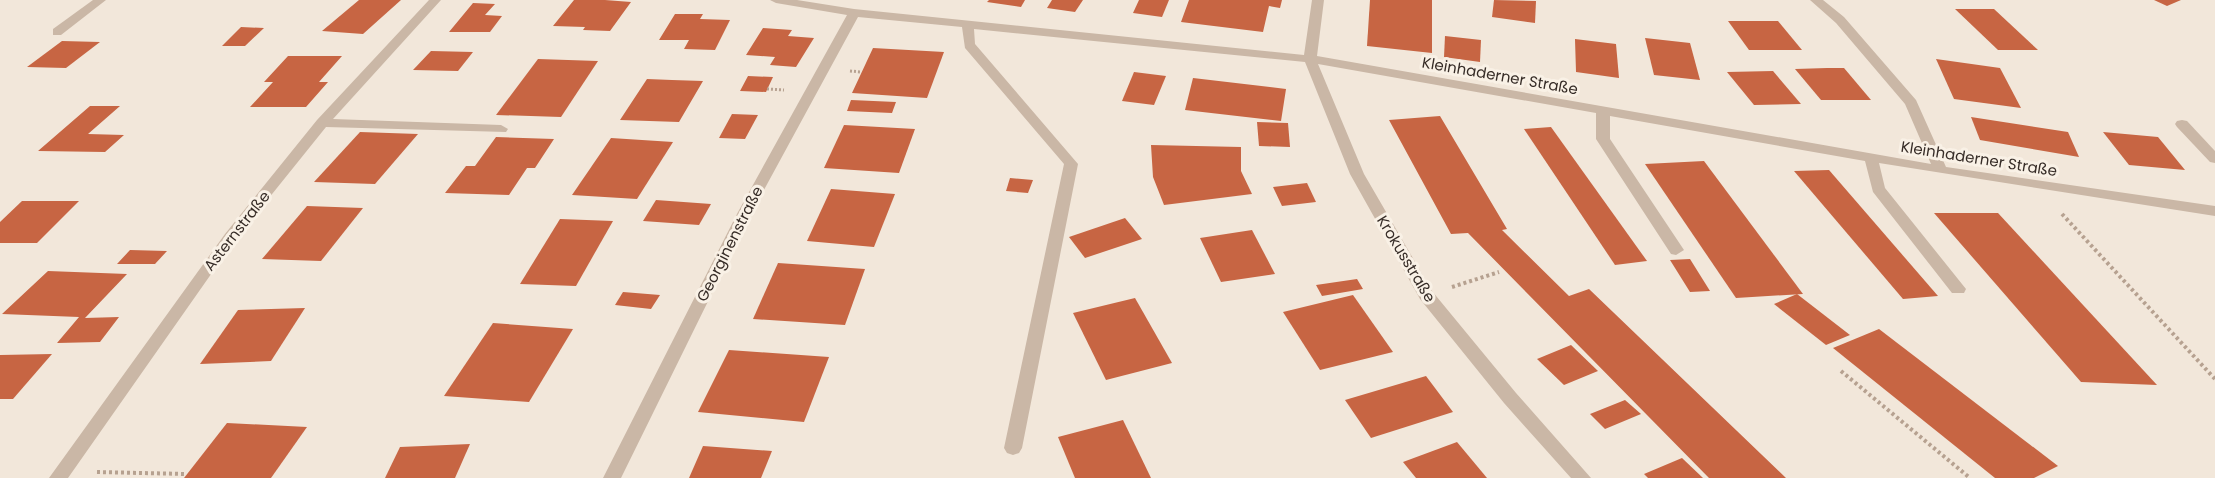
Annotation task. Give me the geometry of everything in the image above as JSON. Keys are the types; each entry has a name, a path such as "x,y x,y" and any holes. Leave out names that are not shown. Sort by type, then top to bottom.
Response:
{"street":[{"path":"57,32 100,0"},
{"name":"Asternstraße","path":"60,475 230,237 322,123 435,0"},
{"name":"Kleinhaderner Straße","path":"776,0 854,13 1310,59 1941,170 2215,211"},
{"name":"Krokusstraße","path":"1318,0 1310,59 1357,174 1426,295 1510,398 1582,478"},
{"path":"1816,0 1840,20 1911,103 1941,170"},
{"name":"Georginenstraße","path":"612,478 745,212 854,13"},
{"path":"968,24 969,45 1071,164 1013,448"},
{"path":"1603,110 1603,139 1676,250"},
{"path":"322,123 501,129"},
{"path":"2182,124 2215,159"},
{"path":"1871,158 1878,189 1958,289"}],"path":[{"path":"2035,184 2215,380"},
{"path":"1426,295 1499,272"},
{"path":"1841,372 1970,478"},
{"path":"60,475 186,474"}],"building":[{"path":"359,0 401,0 363,34 322,31"},
{"path":"574,0 631,2 610,31 583,30 585,27 553,26"},
{"path":"989,0 1025,0 1021,7 987,2"},
{"path":"1052,0 1083,0 1075,12 1047,8"},
{"path":"1139,0 1169,0 1162,17 1133,13"},
{"path":"1189,0 1282,0 1280,8 1269,6 1263,32 1181,22"},
{"path":"1370,0 1432,0 1432,53 1367,46"},
{"path":"1494,0 1536,1 1535,23 1492,17"},
{"path":"2154,0 2181,0 2167,6"},
{"path":"473,3 495,4 485,15 502,16 490,32 449,32"},
{"path":"1955,9 1994,9 2038,50 1998,50"},
{"path":"675,14 703,14 700,19 730,20 715,50 684,49 689,40 659,40"},
{"path":"1728,21 1778,21 1802,50 1749,50"},
{"path":"241,27 264,28 245,46 222,46"},
{"path":"763,28 792,30 788,36 814,38 796,67 770,65 775,57 746,55"},
{"path":"1445,36 1481,40 1480,62 1444,57"},
{"path":"1645,38 1690,43 1700,80 1654,75"},
{"path":"1575,39 1616,44 1619,78 1576,72"},
{"path":"62,41 100,42 66,68 27,67"},
{"path":"873,48 944,52 927,98 852,93"},
{"path":"431,51 473,52 458,71 413,70"},
{"path":"288,56 342,56 319,82 328,82 306,107 250,107 273,82 264,82"},
{"path":"538,59 598,61 561,117 496,115"},
{"path":"1936,59 2000,68 2021,108 1954,99"},
{"path":"1844,68 1871,100 1821,100 1795,69"},
{"path":"1773,71 1801,104 1754,105 1727,72"},
{"path":"1134,72 1166,76 1154,105 1122,101"},
{"path":"748,76 773,77 766,92 740,91"},
{"path":"1193,78 1286,89 1281,121 1185,110"},
{"path":"647,79 703,81 679,122 620,120"},
{"path":"851,100 896,102 892,113 847,111"},
{"path":"90,106 120,106 88,134 124,135 105,152 38,151"},
{"path":"732,114 758,115 745,139 719,138"},
{"path":"1440,116 1507,229 1502,230 1569,296 1589,289 1786,478 1709,478 1468,233 1451,234 1389,120"},
{"path":"1971,117 2068,132 2079,157 1980,140"},
{"path":"1257,122 1288,123 1290,147 1259,146"},
{"path":"844,125 915,129 899,173 824,168"},
{"path":"1551,127 1647,261 1615,265 1524,129"},
{"path":"360,132 418,134 375,184 314,182"},
{"path":"2103,132 2158,137 2185,170 2129,165"},
{"path":"496,137 554,139 535,168 527,168 509,195 445,193 466,166 475,166"},
{"path":"611,138 673,142 637,199 572,195"},
{"path":"1151,145 1241,147 1241,171 1252,194 1164,205 1153,177"},
{"path":"1704,161 1803,294 1736,298 1645,164"},
{"path":"1829,170 1938,296 1903,299 1794,171"},
{"path":"1010,178 1033,180 1028,193 1006,191"},
{"path":"1307,183 1316,202 1282,206 1273,187"},
{"path":"831,189 895,194 874,247 807,241"},
{"path":"656,200 711,204 699,225 643,221"},
{"path":"22,201 79,201 37,243 0,243 0,222"},
{"path":"307,206 363,208 321,261 262,259"},
{"path":"1934,213 1998,213 2157,385 2081,382"},
{"path":"1125,218 1142,239 1085,258 1069,237"},
{"path":"560,219 613,221 576,286 520,284"},
{"path":"1252,230 1275,274 1221,282 1200,238"},
{"path":"130,250 167,251 155,264 117,264"},
{"path":"1690,259 1710,291 1690,292 1670,260"},
{"path":"778,263 865,269 845,325 753,319"},
{"path":"48,271 127,274 85,318 119,317 100,342 57,343 79,317 2,314"},
{"path":"1357,279 1363,289 1322,296 1316,285"},
{"path":"623,292 660,295 651,309 615,305"},
{"path":"1797,294 1850,335 1826,345 1774,304"},
{"path":"1353,295 1393,352 1320,370 1283,312"},
{"path":"1135,298 1172,363 1106,380 1073,313"},
{"path":"305,308 271,361 200,364 238,310"},
{"path":"493,323 573,329 529,402 444,396"},
{"path":"1879,329 2058,466 2034,478 1995,478 1833,348"},
{"path":"1571,345 1598,371 1564,385 1537,359"},
{"path":"729,350 829,357 804,422 698,412"},
{"path":"52,354 13,399 0,399 0,355"},
{"path":"1426,376 1453,412 1371,438 1345,400"},
{"path":"1625,400 1641,414 1605,429 1590,414"},
{"path":"1123,420 1151,478 1075,478 1058,437"},
{"path":"227,423 307,427 271,478 184,478"},
{"path":"1457,442 1487,478 1416,478 1403,462"},
{"path":"470,444 455,478 385,478 400,447"},
{"path":"703,446 772,451 761,478 689,478"},
{"path":"1682,458 1703,478 1648,478 1644,474"}]}
